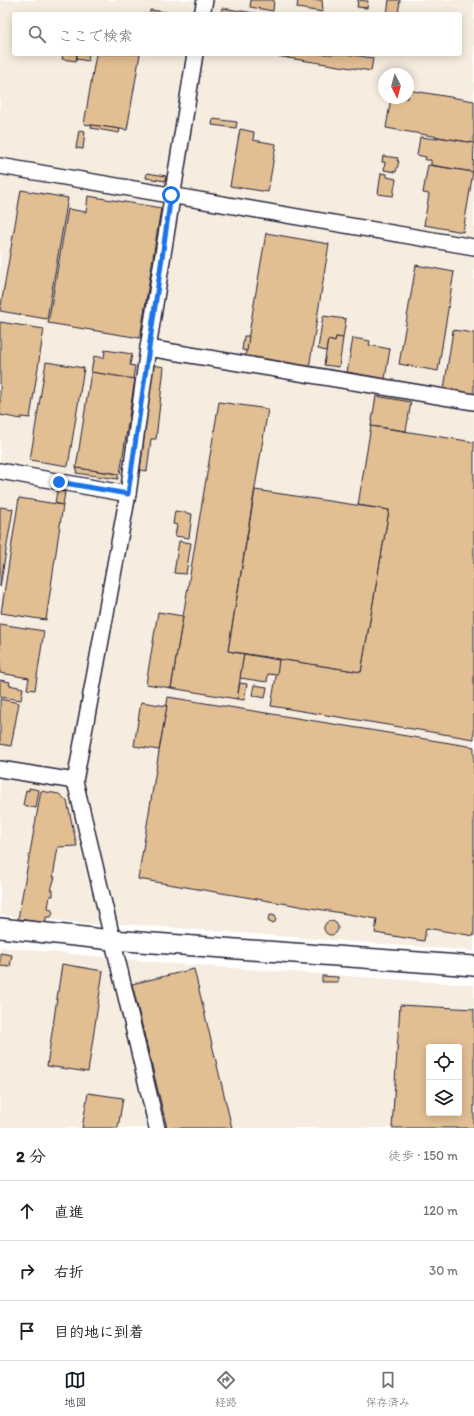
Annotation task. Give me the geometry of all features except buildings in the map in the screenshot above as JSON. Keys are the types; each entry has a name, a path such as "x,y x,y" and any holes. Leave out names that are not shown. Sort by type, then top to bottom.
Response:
{"street":[{"path":"202,12 205,0"},
{"path":"157,1128 75,780 128,494 171,195 195,56"},
{"path":"0,166 474,247"},
{"path":"148,348 474,402"},
{"path":"0,471 128,494"},
{"path":"0,769 75,780"},
{"path":"0,928 112,940 474,966"}],"shaded area":[{"path":"0,0 474,0 474,951 123,924 93,924 0,915"},
{"path":"0,947 175,964 474,985 474,1128 0,1128"}],"route":[{"path":"59,482 120,494 128,494 171,195"}]}
